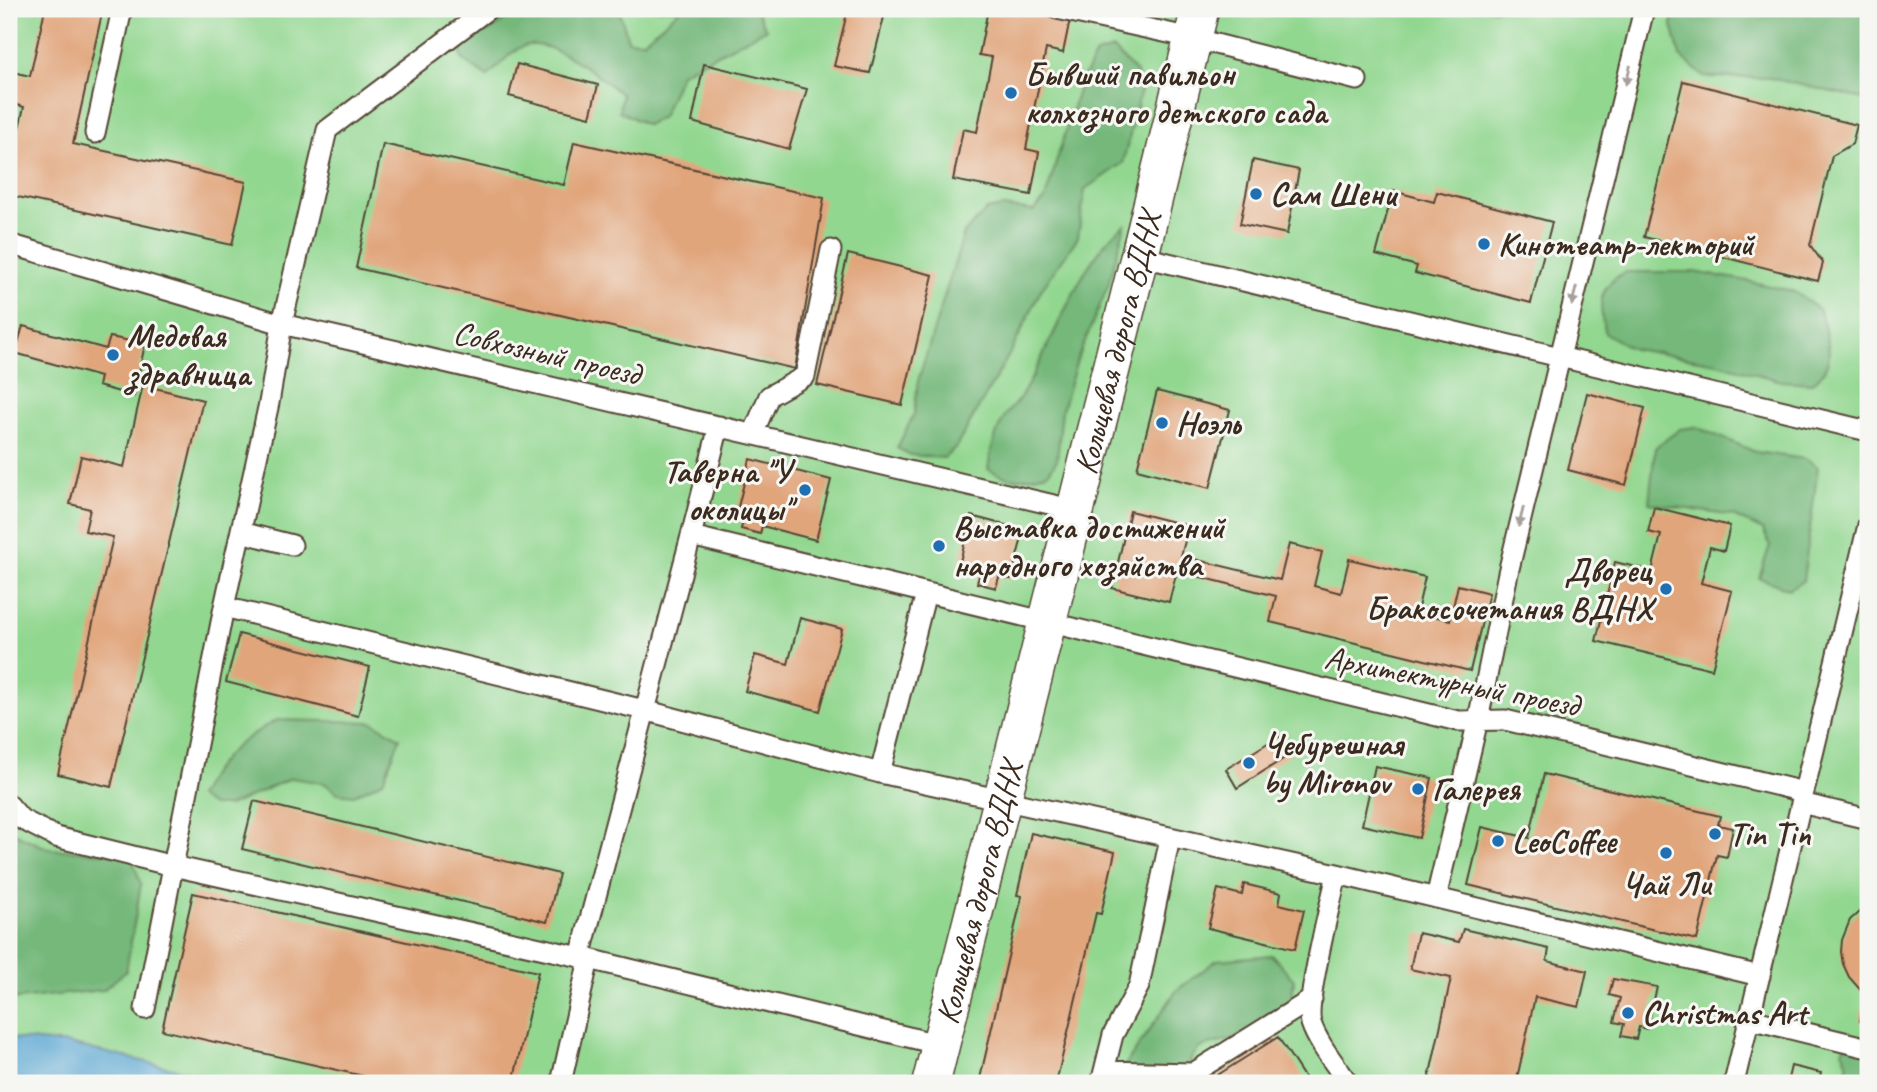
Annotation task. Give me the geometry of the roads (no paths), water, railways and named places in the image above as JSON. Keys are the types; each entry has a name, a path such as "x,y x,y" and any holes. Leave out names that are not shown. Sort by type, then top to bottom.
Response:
{"street":[{"name":"Кольцевая дорога ВДНХ","path":"931,1083 1196,24"}],"lane":[{"path":"95,133 122,9"},
{"path":"145,1009 224,607 269,403 282,324 327,130 488,9"},
{"path":"1057,9 1196,24 1357,80"},
{"path":"1436,898 1478,720 1508,573 1644,9"},
{"name":"Совхозный проезд","path":"10,249 282,324 1075,510"},
{"path":"753,434 769,396 805,376 831,250"},
{"path":"1139,256 1868,431"},
{"path":"561,1083 585,958 644,710 719,426"},
{"path":"1734,1083 1868,525"},
{"path":"241,532 292,545"},
{"name":"Архитектурный проезд","path":"691,536 1458,721 1505,720 1803,798 1868,819"},
{"path":"880,773 926,593"},
{"path":"224,607 644,710 880,773 1337,874 1760,976"},
{"path":"9,805 21,820 57,837 173,866 585,958 941,1045"},
{"path":"1170,838 1139,986 1113,1035 1103,1077 1193,1073 1312,999"},
{"path":"1337,874 1310,1020 1348,1083"},
{"path":"1506,915 1511,895"},
{"path":"1750,1019 1868,1048"}],"water":[{"path":"9,1038 69,1044 237,1083 9,1083"}],"place":[{"name":"Бывший павильон колхозного детского сада","path":"1011,93"},
{"name":"Сам Шени","path":"1256,194"},
{"name":"Кинотеатр-лекторий","path":"1484,244"},
{"name":"Медовая здравница","path":"113,355"},
{"name":"Ноэль","path":"1162,423"},
{"name":"Таверна \"У околицы\"","path":"805,490"},
{"name":"Выставка достижений народного хозяйства","path":"939,546"},
{"name":"Дворец Бракосочетания ВДНХ","path":"1666,589"},
{"name":"Чебурешная by Mironov","path":"1249,763"},
{"name":"Галерея","path":"1418,789"},
{"name":"Tin Tin","path":"1715,834"},
{"name":"LeoCoffee","path":"1498,841"},
{"name":"Чай Ли","path":"1666,853"},
{"name":"Christmas Art","path":"1628,1013"}]}
